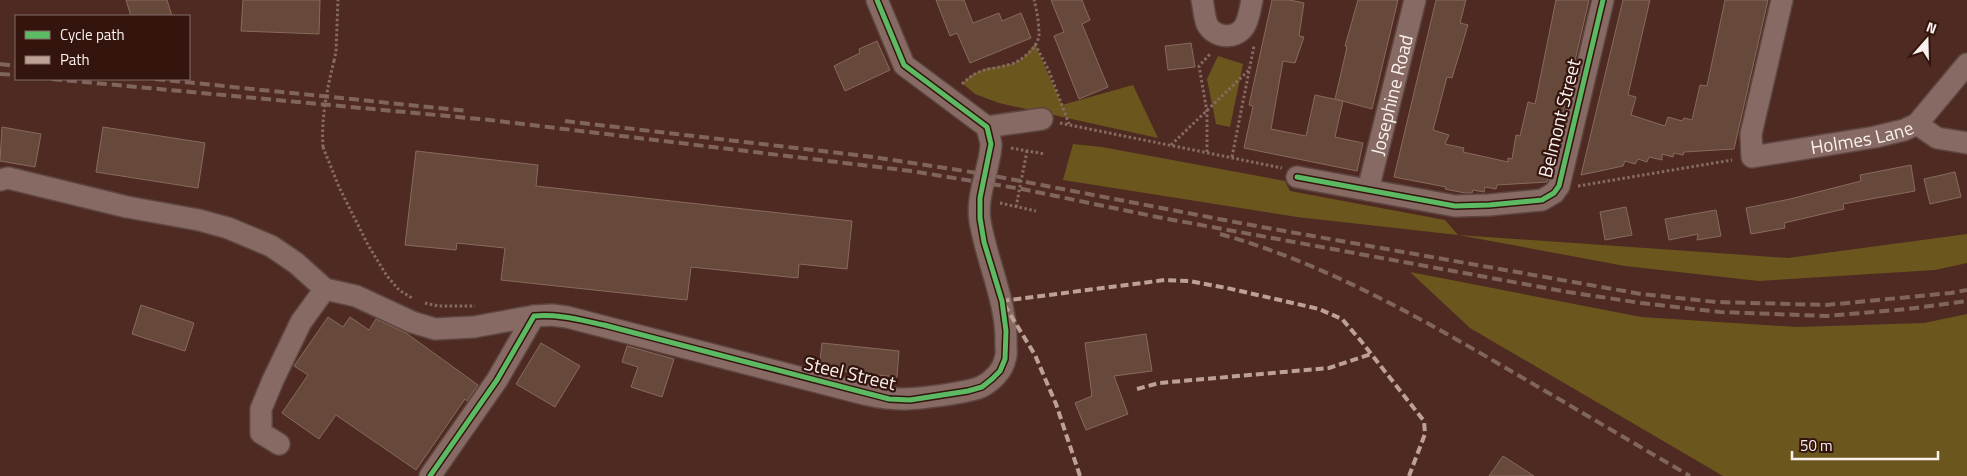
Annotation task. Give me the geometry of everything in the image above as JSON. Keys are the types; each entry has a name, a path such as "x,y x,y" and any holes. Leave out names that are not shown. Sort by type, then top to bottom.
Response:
{"street":[{"path":"877,0 904,65 950,98 989,136 1042,119"},
{"path":"1202,0 1208,25 1215,32 1235,32 1252,0"},
{"name":"Josephine Road","path":"1368,190 1415,0"},
{"name":"Belmont Street","path":"1297,177 1455,206 1542,200 1554,193 1560,186 1603,0"},
{"path":"1752,157 1751,134 1782,0"},
{"path":"1916,124 1967,64"},
{"name":"Holmes Lane","path":"1752,157 1875,137 1904,130 1916,124 1938,138 1967,143"},
{"name":"Steel Street","path":"325,289 356,296 412,322 435,329 459,329 534,316 552,315 604,325 889,399 910,400 968,391 982,387 992,379 1006,359 1006,331 1002,302 984,242 980,218 980,198 989,136"},
{"path":"0,180 8,178 127,207 199,220 228,228 271,246 296,263 325,289 301,322 261,409 261,433 279,444"},
{"path":"430,476 497,380 534,316"}],"path":[{"path":"338,0 336,52 327,87 322,135 323,147 339,187 368,245 387,276 399,290 417,301 438,306 472,304 490,311 495,323"},
{"path":"950,98 962,83 973,74 987,68 1012,64 1023,58 1039,36 1034,0"},
{"path":"1207,152 1207,112 1199,66 1235,32 1256,40 1232,157"},
{"path":"1035,44 1048,71 1069,125"},
{"path":"1171,145 1250,69"},
{"path":"1042,119 1284,168 1297,177"},
{"path":"989,136 1027,150 1045,154"},
{"path":"1016,207 1027,150"},
{"path":"1560,186 1576,186 1752,157"},
{"path":"980,198 1036,211"}],"shaded area":[{"path":"1035,44 1062,105 1133,85 1158,138 999,103 975,94 962,83 973,74 987,68 1012,64 1023,58"},
{"path":"1218,56 1243,64 1230,127 1216,124 1207,79"},
{"path":"1073,144 1102,147 1285,181 1290,191 1445,220 1458,235 1297,217 1063,180"},
{"path":"1967,234 1967,263 1935,270 1759,281 1625,266 1458,235 1788,258"},
{"path":"1410,272 1641,317 1797,327 1924,323 1967,314 1967,476 1723,476 1470,328"}],"building":[{"path":"126,0 167,0 172,15 131,15"},
{"path":"243,0 320,0 319,34 241,31"},
{"path":"936,0 964,0 973,23 999,13 1002,21 1021,13 1031,38 970,63 957,33 950,36"},
{"path":"1051,0 1082,0 1090,20 1082,24 1108,87 1079,99 1054,36 1064,32"},
{"path":"1272,0 1290,0 1304,3 1299,36 1304,37 1295,63 1283,61 1271,129 1306,136 1315,95 1343,101 1335,137 1363,143 1357,171 1244,148 1253,106 1249,105"},
{"path":"1358,0 1398,0 1372,109 1335,99 1347,47 1345,46"},
{"path":"1436,0 1466,0 1460,23 1468,25 1452,78 1447,77 1433,130 1449,135 1445,144 1464,148 1463,152 1508,162 1508,158 1512,159 1516,135 1520,136 1528,102 1535,104 1556,0 1589,0 1547,182 1497,185 1496,189 1485,187 1484,192 1473,190 1472,193 1465,193 1445,189 1446,187 1394,177"},
{"path":"1623,0 1650,0 1628,95 1636,97 1631,115 1665,126 1668,117 1682,121 1684,118 1692,120 1700,85 1707,86 1725,0 1768,0 1734,149 1684,152 1683,155 1674,153 1673,157 1662,154 1662,160 1649,157 1647,162 1638,159 1635,164 1625,161 1623,166 1581,175"},
{"path":"877,41 890,70 845,91 834,66 860,53 859,49"},
{"path":"1191,43 1195,67 1168,70 1165,46"},
{"path":"2,127 41,134 35,167 0,161"},
{"path":"103,127 205,143 198,188 96,172"},
{"path":"416,151 538,165 536,186 852,221 847,269 799,264 798,278 691,267 687,300 501,280 505,248 457,243 456,250 405,245"},
{"path":"1911,165 1915,191 1843,204 1844,209 1784,223 1785,228 1751,234 1746,208 1861,181 1860,175"},
{"path":"1955,172 1961,197 1930,204 1924,179"},
{"path":"1626,207 1632,235 1605,240 1600,212"},
{"path":"1716,210 1721,236 1697,240 1698,234 1669,240 1665,219"},
{"path":"141,305 194,323 185,351 132,334"},
{"path":"328,317 343,327 350,317 369,330 376,319 406,333 478,385 467,401 465,399 416,470 336,415 319,439 282,413 308,375 294,366"},
{"path":"1146,334 1152,371 1114,376 1128,414 1086,430 1075,403 1092,396 1085,343"},
{"path":"541,343 580,366 555,407 516,384"},
{"path":"822,343 899,351 897,377 819,369"},
{"path":"627,346 674,359 662,397 631,387 638,367 622,362"},
{"path":"1503,456 1534,476 1489,476"}],"railway":[{"path":"0,64 15,66"},
{"path":"0,74 15,75"},
{"path":"63,80 490,120 911,171 1022,189 1157,217 1568,292 1641,303 1720,312 1826,316 1908,309 1967,301"},
{"path":"165,80 468,111"},
{"path":"565,121 873,157 984,174 1245,224 1641,294 1716,302 1826,305 1967,290"},
{"path":"1220,234 1296,260 1370,293 1476,351 1690,476"}],"marked path":[{"path":"1080,476 1056,404 1035,355 1002,301 1165,280 1189,281 1227,288 1319,309 1342,319 1424,421 1425,434 1409,476"},
{"path":"1137,389 1159,383 1329,368 1371,354"}],"cycle path":[{"path":"430,476 497,380 534,316 578,319 604,325 889,399 910,400 968,391 982,387 1000,371 1005,359 1006,331 1002,301 984,242 980,218 980,198 991,144 987,127 904,65 877,0"},
{"path":"1297,177 1455,206 1542,200 1554,193 1559,186 1603,0"}]}
